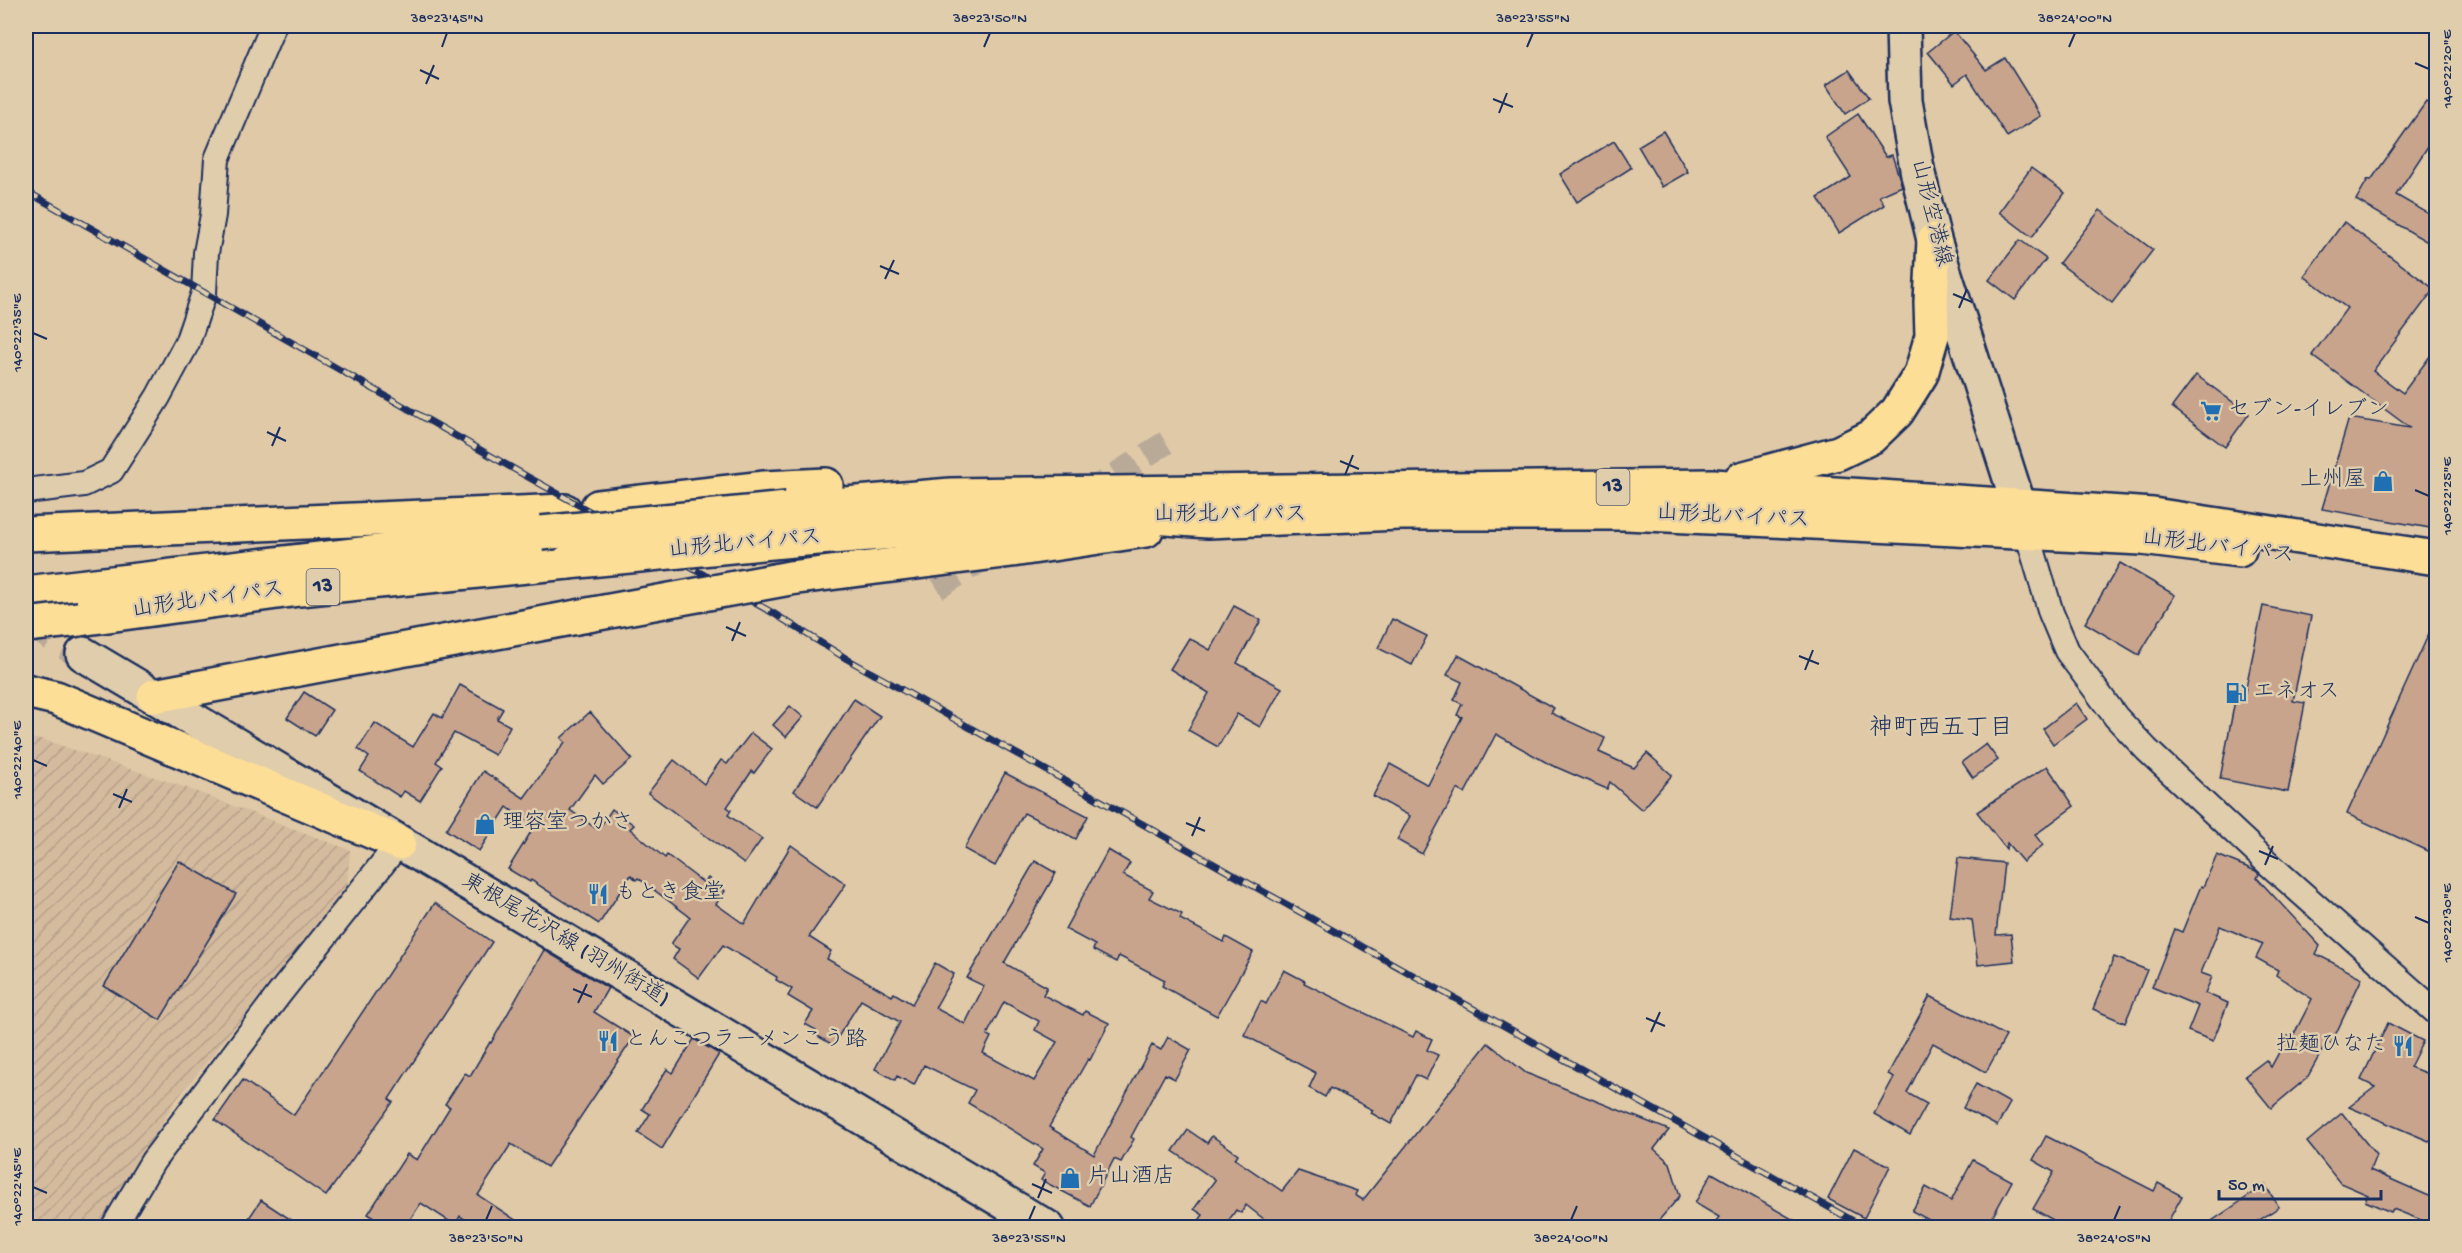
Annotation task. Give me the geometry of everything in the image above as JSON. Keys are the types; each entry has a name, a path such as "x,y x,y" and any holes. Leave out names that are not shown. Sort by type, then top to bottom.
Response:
{"highway":[{"path":"1713,486 1838,453 1872,437 1897,412 1921,374 1932,336 1934,240"},
{"path":"26,534 565,511 765,488 1018,475 1207,507"},
{"name":"山形北バイパス","path":"26,593 541,533 790,525 970,526 1098,513 1207,507 1713,486 2022,519 2436,580"},
{"path":"154,696 790,578 1012,550 1207,507"},
{"name":"山形北バイパス","path":"1207,507 1399,513 1626,513 2022,519 2153,515 2436,558"},
{"name":"山形北バイパス","path":"26,625 299,589 568,562 790,525"},
{"path":"26,691 56,698 76,706 399,843"}],"main road":[{"name":"山形空港線","path":"1903,26 1905,101 1918,174 1934,240 2022,519"},
{"name":"東根尾花沢線 (羽州街道)","path":"83,654 1048,1227"}],"street":[{"path":"26,492 84,484 111,471 158,397 187,343 204,293 217,159 273,26"},
{"path":"2022,519 2052,613 2067,651 2086,680 2116,717 2146,750 2270,865 2436,1012"},
{"path":"113,1227 153,1161 273,1002 399,843"}],"shaded area":[{"path":"26,739 42,739 184,787 350,850 347,888 173,1104 107,1227 26,1227"}],"building":[{"path":"1954,31 1986,70 2005,58 2041,116 2007,137 1967,74 1954,84 1928,52"},
{"path":"1849,70 1869,98 1845,114 1826,85"},
{"path":"2426,102 2436,109 2436,134 2396,195 2436,218 2436,247 2356,200 2368,179 2371,180"},
{"path":"1858,114 1886,157 1892,155 1902,186 1879,196 1884,205 1839,233 1818,198 1851,177 1825,137"},
{"path":"1663,131 1688,172 1662,187 1638,146"},
{"path":"1614,141 1631,168 1577,202 1560,174"},
{"path":"2031,168 2065,193 2032,237 1999,212"},
{"path":"2100,210 2153,250 2112,303 2059,263"},
{"path":"2344,222 2434,289 2373,371 2403,393 2436,348 2436,529 2322,509 2349,418 2410,428 2312,355 2347,308 2304,276"},
{"path":"2020,240 2046,259 2015,300 1989,280"},
{"name":"セブン-イレブン","path":"2196,375 2249,414 2225,447 2172,407"},
{"path":"2120,563 2175,595 2139,655 2085,623"},
{"path":"1234,606 1261,620 1237,663 1282,688 1260,727 1237,714 1218,747 1188,730 1209,693 1170,669 1189,638 1210,650"},
{"path":"2263,606 2311,616 2293,701 2305,703 2288,792 2220,779 2237,690 2245,692"},
{"path":"2436,618 2436,855 2347,814"},
{"path":"1392,619 1427,636 1412,665 1378,648"},
{"path":"1458,655 1554,708 1551,713 1605,738 1599,752 1634,768 1647,753 1672,775 1642,810 1610,782 1607,789 1549,764 1496,734 1465,793 1457,789 1422,854 1397,840 1410,816 1373,796 1390,764 1428,785 1462,717 1457,715 1462,704 1454,700 1462,682 1447,675"},
{"path":"460,685 503,709 497,719 510,726 495,755 454,733 436,762 442,766 420,801 404,791 400,797 360,771 369,757 358,749 375,723 413,747 434,713 442,718"},
{"path":"304,692 332,710 315,736 287,718"},
{"path":"854,699 880,716 817,807 794,791"},
{"path":"2076,703 2087,719 2053,744 2043,729"},
{"path":"790,706 803,717 786,737 773,725"},
{"path":"590,712 632,759 603,784 595,775 570,810 598,830 612,809 634,825 630,829 665,858 667,855 704,883 708,878 725,891 716,904 744,924 791,845 846,884 809,937 831,951 827,959 892,996 894,993 912,1004 935,963 954,974 935,1008 965,1024 984,986 967,978 1035,861 1056,873 1004,963 1047,987 1043,995 1083,1015 1085,1011 1109,1023 1090,1060 1088,1059 1049,1127 1094,1155 1152,1045 1161,1050 1168,1037 1191,1050 1175,1079 1165,1074 1131,1137 1134,1139 1121,1162 1114,1159 1090,1206 1041,1180 1045,1173 1033,1166 1043,1149 968,1103 975,1090 924,1065 914,1085 897,1076 895,1080 875,1069 900,1022 861,1000 833,1045 814,1034 816,1030 805,1024 813,1011 788,996 792,989 776,980 777,977 723,945 699,978 673,959 679,949 671,944 690,917 638,878 636,880 631,875 599,924 531,880 530,882 508,869 534,827 507,807 479,851 446,830 483,771 524,798 565,742 561,738","holes":["1004,1002 1039,1021 1035,1030 1057,1042 1034,1081 983,1053 991,1037 987,1035"]},
{"path":"751,733 772,749 754,773 752,771 727,807 731,810 728,815 762,839 744,864 648,793 674,760 704,784 721,760 727,764"},
{"path":"1986,744 1998,760 1973,778 1962,762"},
{"path":"2047,766 2074,806 2035,835 2043,845 2023,862 2007,843 2006,849 1977,812"},
{"path":"1005,773 1088,816 1076,839 1024,813 995,866 964,849"},
{"path":"1108,850 1130,863 1123,875 1153,891 1149,898 1182,914 1180,919 1224,942 1226,937 1253,952 1217,1016 1162,986 1165,980 1119,956 1116,962 1093,950 1095,945 1065,929"},
{"path":"2217,855 2256,871 2259,874 2257,878 2320,946 2316,954 2362,978 2331,1044 2327,1042 2307,1078 2271,1108 2245,1076 2266,1060 2271,1067 2288,1036 2292,1038 2312,999 2276,975 2278,970 2256,958 2263,944 2220,926 2201,973 2212,977 2205,993 2228,1003 2213,1041 2188,1031 2198,1006 2152,987 2175,929 2182,932"},
{"path":"1958,858 2004,863 1996,935 2011,934 2014,961 1978,965 1972,920 1950,917"},
{"path":"179,861 236,894 160,1020 104,986"},
{"path":"435,903 492,942 389,1099 393,1102 326,1196 215,1120 243,1080 294,1115"},
{"path":"544,950 608,988 594,1012 634,1037 547,1167 511,1144 478,1195 526,1227 477,1227 460,1216 455,1225 421,1203 405,1227 389,1227 368,1214 407,1154 417,1160 450,1107 445,1104 465,1073 470,1076"},
{"path":"2114,957 2147,970 2125,1023 2093,1009"},
{"path":"1284,970 1305,981 1304,983 1413,1037 1416,1031 1432,1039 1427,1050 1438,1055 1426,1080 1416,1075 1391,1124 1371,1113 1373,1110 1330,1088 1325,1097 1309,1088 1316,1073 1244,1035 1261,1001 1266,1004"},
{"path":"1930,996 2006,1036 1986,1072 1933,1043 1907,1093 1927,1104 1910,1135 1874,1114 1894,1077 1888,1074"},
{"path":"2388,1023 2423,1041 2410,1067 2436,1077 2436,1144 2349,1107 2375,1087 2361,1080"},
{"path":"694,1039 719,1054 662,1149 638,1133 650,1114 642,1109 667,1069 673,1073"},
{"path":"1488,1043 1526,1073 1669,1130 1654,1149 1670,1163 1680,1196 1653,1227 1274,1227 1246,1205 1241,1213 1236,1210 1224,1227 1194,1227 1203,1215 1194,1209 1215,1180 1173,1151 1188,1130 1207,1143 1212,1136 1238,1154 1235,1159 1282,1191 1298,1171 1357,1191 1355,1195 1363,1200"},
{"path":"1976,1084 2010,1103 1997,1126 1963,1108"},
{"path":"2342,1113 2376,1155 2370,1170 2436,1199 2436,1226 2365,1201 2368,1195 2340,1183 2307,1142"},
{"path":"2046,1136 2154,1191 2158,1183 2182,1196 2165,1227 2066,1227 2033,1209 2054,1172 2033,1160"},
{"path":"1854,1148 1890,1166 1864,1218 1828,1199"},
{"path":"1973,1160 2012,1181 1987,1227 1942,1227 1912,1211 1926,1187 1951,1201"},
{"path":"1712,1173 1806,1227 1713,1227 1719,1217 1695,1203"},
{"path":"2265,1185 2279,1207 2249,1227 2203,1227"},
{"path":"261,1200 302,1227 243,1227"}],"tunnel":[{"path":"1085,494 1167,442"},
{"path":"937,588 988,556"},
{"path":"26,618 83,654"}],"railway":[{"path":"26,191 528,477 773,613 847,659 1866,1228"}],"place":[{"name":"セブン-イレブン","path":"2211,411"},
{"name":"上州屋","path":"2383,481"},
{"name":"エネオス","path":"2236,693"},
{"name":"理容室つかさ","path":"485,824"},
{"name":"もとき食堂","path":"598,894"},
{"name":"とんこつラーメンこう路","path":"608,1041"},
{"name":"拉麺ひなた","path":"2403,1046"},
{"name":"片山酒店","path":"1070,1178"}],"district":[{"name":"神町西五丁目","path":"1941,729"}]}
